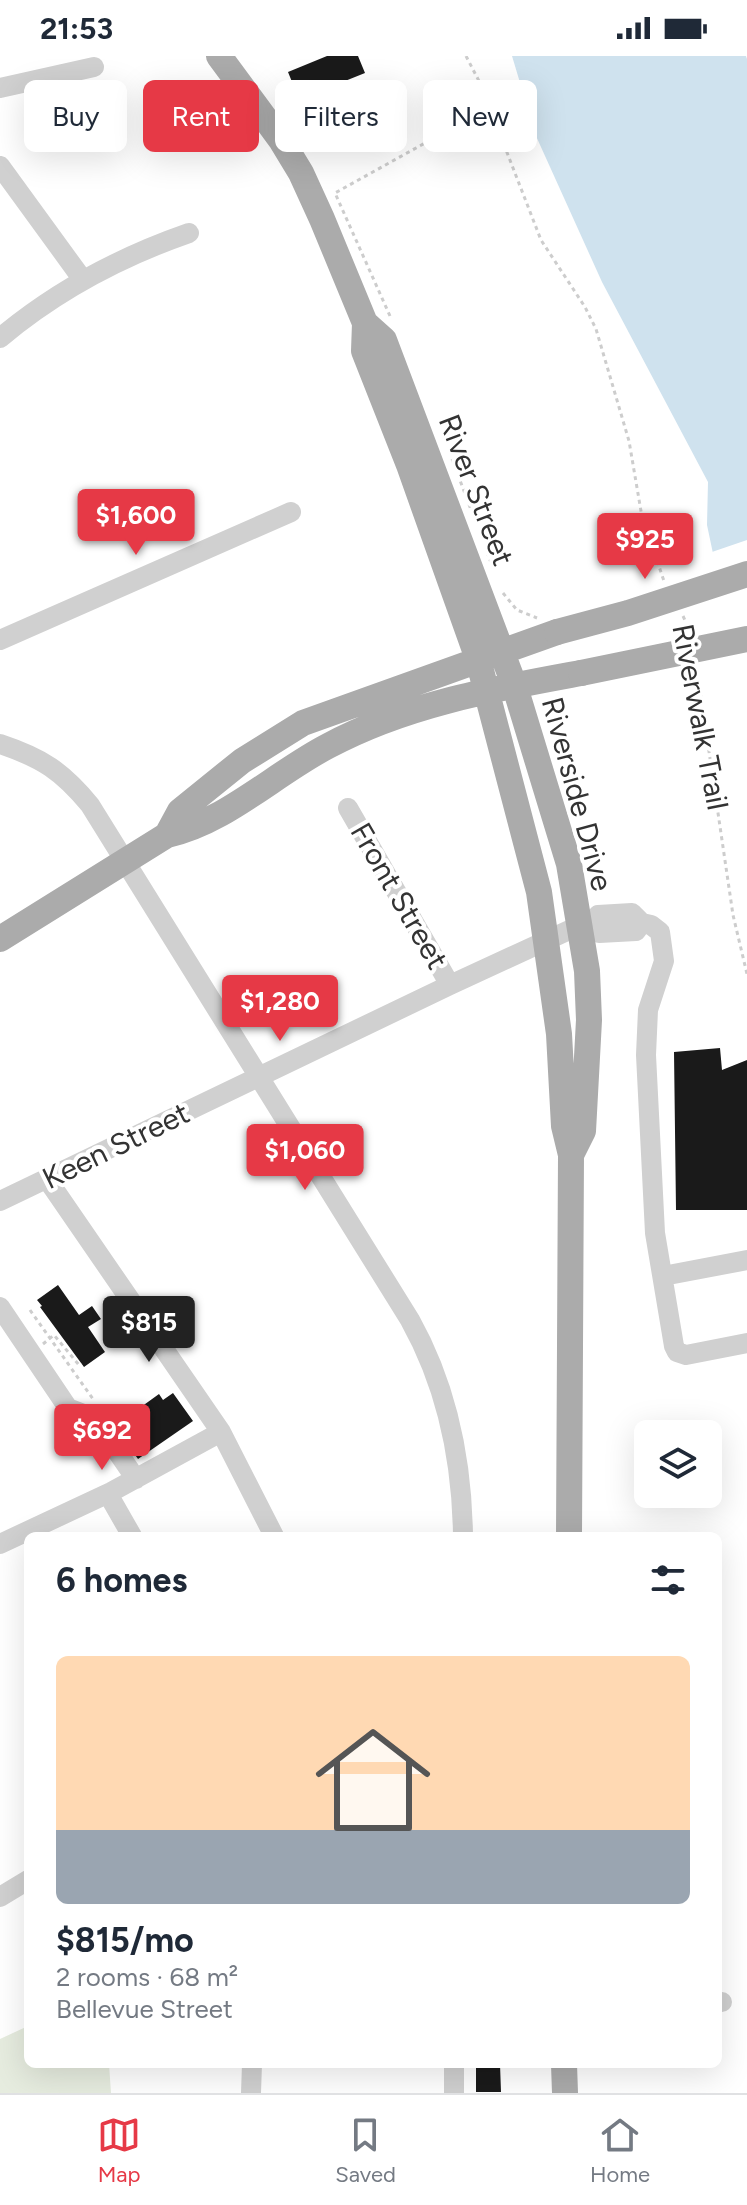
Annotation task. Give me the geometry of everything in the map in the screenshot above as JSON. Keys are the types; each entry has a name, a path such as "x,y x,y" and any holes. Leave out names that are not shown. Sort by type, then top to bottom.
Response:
{"main road":[{"name":"River Street","path":"219,56 281,140 301,173 365,323 384,340 490,655 515,687"},
{"path":"167,835 180,811 242,761 303,723 490,655 547,625 628,613 747,574"},
{"path":"0,939 167,835 195,829 326,747 367,726 408,711 487,692 747,639"},
{"name":"River Street","path":"487,692 490,655"},
{"name":"Riverside Drive","path":"515,687 569,864 584,926 589,1052 583,1131 571,1155"},
{"name":"Riverside Drive","path":"487,692 539,892 559,1034 564,1126 571,1155 569,1532"},
{"path":"564,2068 565,2093"}],"street":[{"path":"0,88 94,67"},
{"path":"0,166 83,280"},
{"path":"0,338 83,280 131,255 189,233"},
{"path":"0,640 291,512"},
{"path":"0,744 43,760 72,783 90,805 423,1343 446,1405 456,1449 462,1488 463,1532"},
{"name":"Front Street","path":"348,808 450,985"},
{"name":"Keen Street","path":"0,1201 450,985 584,926 598,915 632,913 642,923 660,932 664,961 648,1010 646,1055 655,1233 663,1276"},
{"path":"47,1179 221,1432 272,1532"},
{"path":"747,1260 663,1276 677,1352 686,1355 747,1343"},
{"path":"0,1307 68,1408 94,1418 136,1479"},
{"path":"26,1532 108,1494 221,1432"},
{"path":"108,1494 130,1532"},
{"path":"0,1544 24,1533"},
{"path":"0,1897 24,1882"},
{"path":"251,2093 252,2068"},
{"path":"454,2068 454,2093"}],"path":[{"name":"Riverwalk Trail","path":"466,56 477,80"},
{"path":"393,324 335,193 423,144"},
{"name":"Riverwalk Trail","path":"507,152 541,240 596,329 629,441 642,517 667,588"},
{"path":"451,457 480,533"},
{"path":"486,548 494,577"},
{"path":"500,589 517,610 547,625"},
{"name":"Riverwalk Trail","path":"678,607 692,640"},
{"name":"Riverwalk Trail","path":"695,659 733,915 747,974"},
{"path":"30,1310 103,1411 94,1418"},
{"path":"49,1339 54,1335 79,1365 81,1363"}],"shaded area":[{"path":"24,2028 24,2068 109,2068 111,2093 0,2093 0,2039"}],"water":[{"path":"512,56 746,56 747,648 723,601 707,525 708,482 602,282 537,138 537,80 519,80"}],"pier":[{"path":"747,540 747,652 743,650 719,603 709,553"}],"building":[{"path":"327,56 358,56 365,73 348,80 291,80 288,72"},
{"path":"720,1048 722,1070 747,1060 747,1210 676,1210 674,1052"},
{"path":"58,1285 79,1315 92,1306 101,1319 88,1327 105,1352 84,1367 37,1300"},
{"path":"173,1393 193,1421 138,1459 118,1430 126,1424 123,1420 159,1394 163,1400"},
{"path":"476,2068 500,2068 501,2092 476,2092"}]}
